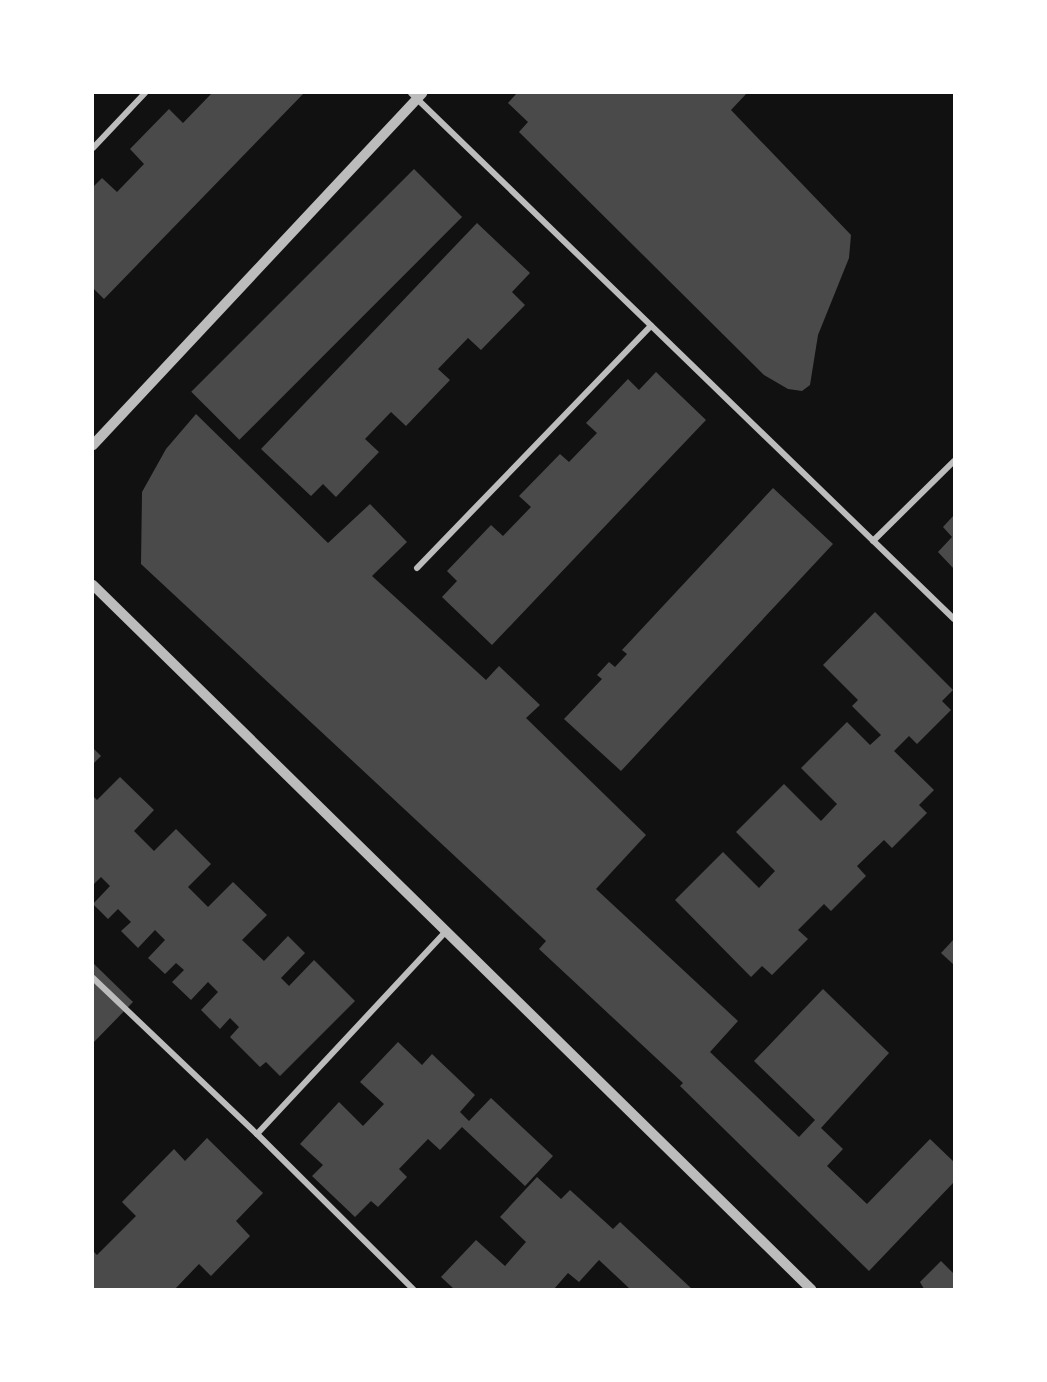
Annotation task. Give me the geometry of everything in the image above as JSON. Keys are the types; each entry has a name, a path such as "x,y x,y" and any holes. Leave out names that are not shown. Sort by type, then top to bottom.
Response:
{"street":[{"path":"93,148 146,93"},
{"path":"93,446 417,95 954,620"},
{"path":"417,568 651,326"},
{"path":"873,541 954,460"},
{"path":"93,585 811,1289"},
{"path":"258,1134 446,931"},
{"path":"93,978 258,1134 413,1289"}],"building":[{"path":"212,93 304,93 104,299 93,288 93,187 102,178 117,192 144,164 130,149 169,109 183,123"},
{"path":"517,93 747,93 731,110 851,235 849,258 818,335 810,385 802,391 788,389 764,375 519,132 528,122 508,103"},
{"path":"414,169 462,217 239,440 191,392"},
{"path":"477,223 530,273 512,292 525,305 481,350 468,338 438,369 450,380 406,426 391,412 365,439 379,452 336,497 323,484 311,496 261,449"},
{"path":"656,372 706,420 492,645 442,597 457,581 447,571 491,525 503,536 531,507 519,496 560,454 569,462 597,433 586,423 628,379 639,390"},
{"path":"196,414 328,543 370,504 407,542 372,576 486,680 499,666 540,705 526,718 646,835 596,889 738,1021 710,1052 799,1137 815,1120 754,1061 823,989 889,1053 821,1128 843,1149 827,1166 867,1204 930,1139 954,1162 954,1182 869,1271 680,1086 683,1083 539,949 546,941 141,564 142,492 166,449"},
{"path":"773,488 833,544 621,771 564,719 602,679 597,675 609,662 615,667 627,654 622,650"},
{"path":"954,515 954,569 938,552 952,537 943,527"},
{"path":"875,612 953,690 942,701 951,710 917,744 909,736 894,751 934,790 919,805 927,813 892,848 884,840 857,866 866,876 831,911 824,904 798,930 808,939 772,975 762,966 751,977 675,900 723,852 759,888 775,871 736,832 784,784 821,821 837,804 801,768 847,722 870,745 881,735 852,706 858,700 823,665"},
{"path":"93,748 101,756 93,764"},
{"path":"120,777 154,810 134,831 154,851 176,829 211,864 188,887 208,907 233,882 267,915 242,940 264,961 288,936 305,953 281,978 289,986 314,960 355,1001 280,1076 266,1062 260,1067 230,1037 239,1027 230,1018 220,1029 201,1010 218,992 208,982 191,1000 172,982 184,970 176,963 165,974 148,958 165,940 155,930 138,948 121,931 131,922 118,909 108,919 93,904 110,886 101,877 93,885 93,796 97,800"},
{"path":"954,939 954,965 941,953"},
{"path":"93,963 133,1002 93,1043"},
{"path":"398,1042 422,1065 432,1054 475,1095 460,1112 469,1121 491,1098 553,1156 525,1186 462,1127 440,1150 428,1139 399,1169 407,1177 378,1207 371,1201 355,1217 312,1176 323,1165 300,1144 339,1102 363,1126 384,1104 360,1082"},
{"path":"207,1138 263,1193 236,1221 250,1236 211,1276 199,1264 175,1289 93,1289 93,1251 97,1255 136,1216 122,1202 174,1149 185,1161"},
{"path":"537,1177 561,1199 570,1190 613,1229 620,1222 692,1289 630,1289 599,1260 579,1282 568,1273 554,1289 454,1289 441,1277 476,1240 505,1266 526,1242 500,1217"},
{"path":"941,1261 954,1274 954,1289 924,1289 920,1282"}]}
